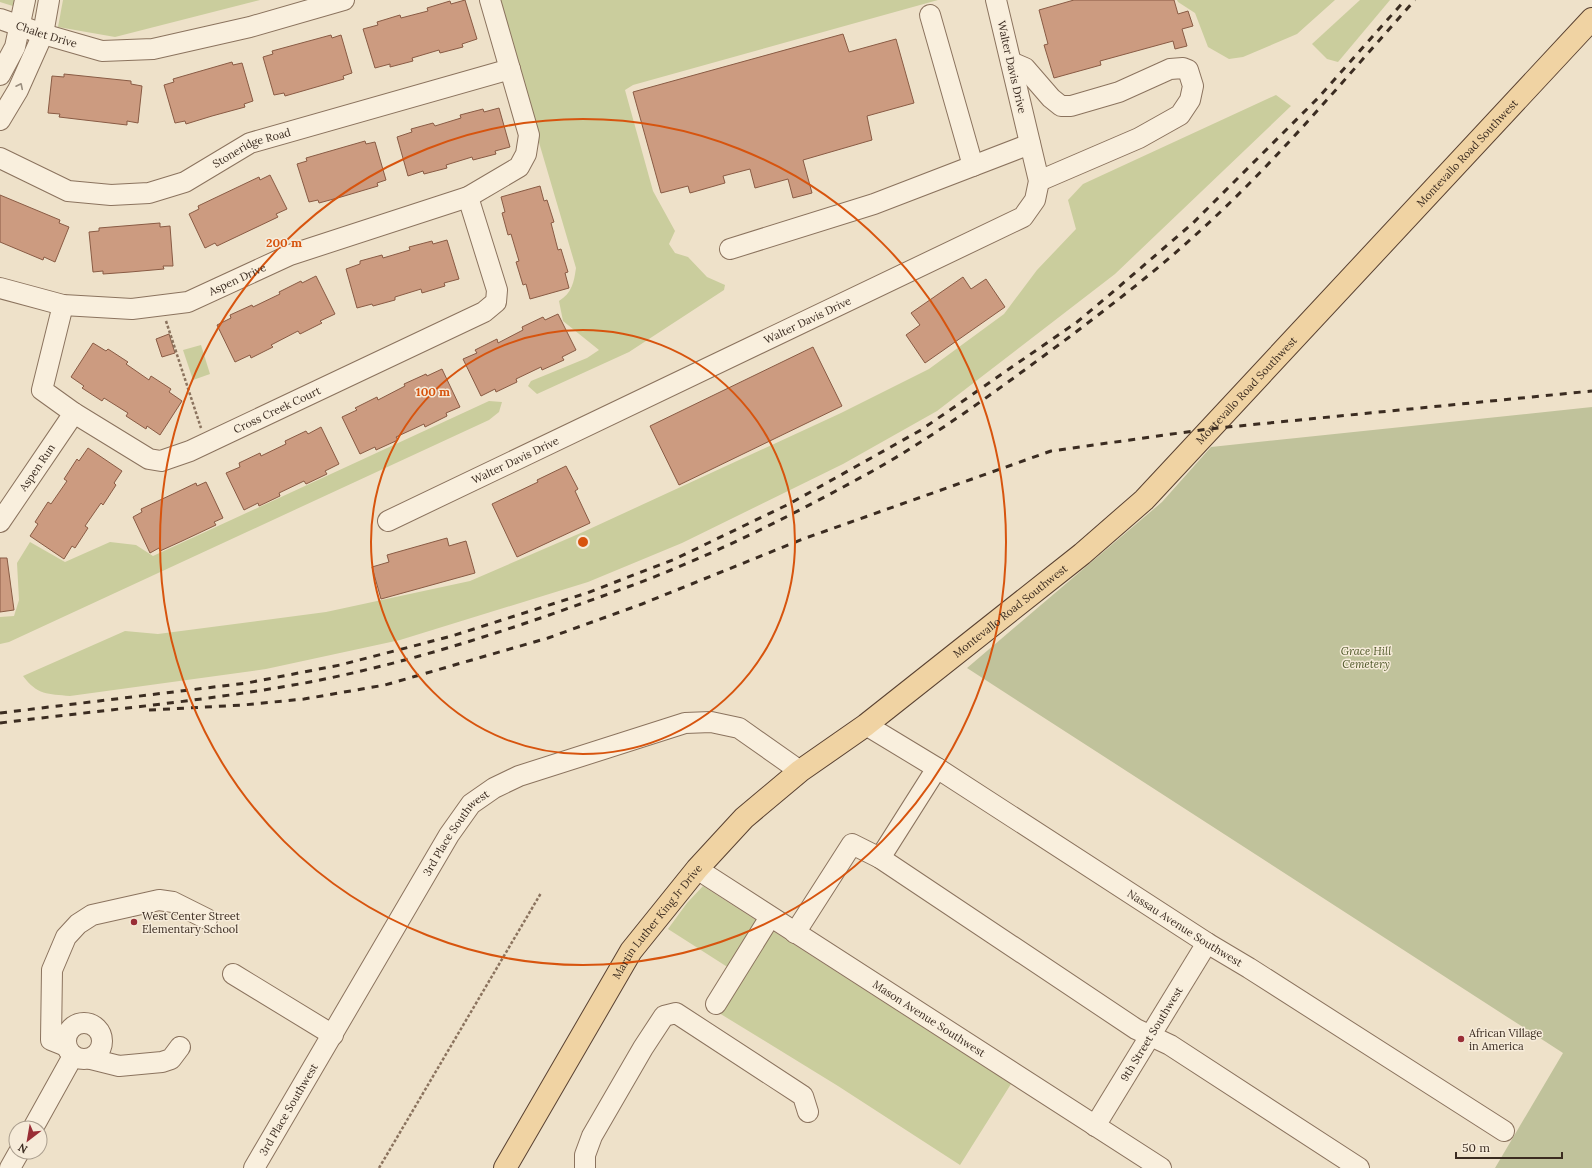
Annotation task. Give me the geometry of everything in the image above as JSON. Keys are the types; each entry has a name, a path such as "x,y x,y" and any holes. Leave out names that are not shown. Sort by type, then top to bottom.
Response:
{"main road":[{"name":"Montevallo Road Southwest","path":"866,725 1082,554 1144,500 1592,19"},
{"name":"Martin Luther King Jr Drive","path":"505,1168 631,951 697,869 744,818 800,771 866,725"}],"street":[{"path":"0,75 15,47 21,27 25,0"},
{"path":"0,120 18,90 43,34 49,0"},
{"name":"Chalet Drive","path":"0,19 43,34 102,51 153,49 250,27 344,0"},
{"name":"Aspen Drive","path":"0,288 63,305 132,309 188,302 290,255 468,197 519,167 526,154 529,135 490,0"},
{"name":"Walter Davis Drive","path":"388,521 1023,217 1035,200 1039,181 996,0"},
{"path":"930,15 973,166"},
{"path":"1011,62 1024,68 1051,98 1061,106 1071,106 1119,92 1170,69 1183,68 1188,70 1193,86 1190,100 1180,115 1139,138 1039,181"},
{"name":"Stoneridge Road","path":"0,158 68,191 111,195 149,193 185,182 250,143 510,69"},
{"path":"730,249 874,204 1030,144"},
{"name":"Cross Creek Court","path":"63,305 42,390 74,413 149,459 162,461 206,444 484,312 496,302 497,290 468,197"},
{"name":"Aspen Run","path":"0,522 74,413"},
{"name":"3rd Place Southwest","path":"254,1168 449,835 471,804 494,788 519,776 685,723 712,722 739,728 800,771"},
{"name":"Nassau Avenue Southwest","path":"866,725 937,768 1207,943 1249,968 1504,1131"},
{"path":"880,858 937,768"},
{"path":"795,933 852,844 880,858 1136,1029 1170,1045 1359,1168"},
{"name":"Mason Avenue Southwest","path":"697,869 1161,1168"},
{"path":"180,1047 171,1059 162,1062 119,1066 77,1054 51,1040 52,970 66,937 78,924 92,915 159,900 173,902 207,919"},
{"path":"716,1004 770,917"},
{"name":"9th Street Southwest","path":"1095,1126 1207,943"},
{"path":"233,974 333,1035"},
{"path":"584,1168 585,1155 592,1136 643,1048 664,1016 676,1013 803,1096 808,1112"},
{"path":"38,1120 77,1054"}],"path":[{"path":"161,306 206,444"},
{"path":"379,1168 541,893"}],"green space":[{"path":"0,0 16,0 16,7 0,2"},
{"path":"63,0 260,0 115,37 58,27"},
{"path":"497,0 938,0 633,85 625,90 653,191 675,231 669,244 675,253 688,257 707,277 725,285 724,290 629,352 537,394 528,386 531,381 587,358 599,350 563,321 559,301 570,291 576,268"},
{"path":"1177,0 1335,0 1297,34 1243,57 1229,59 1208,47 1195,13"},
{"path":"1360,0 1390,0 1338,62 1327,59 1312,44"},
{"path":"1276,95 1291,106 1115,274 937,411 843,464 682,543 588,582 400,640 266,669 70,696 49,694 38,690 33,687 23,676 125,631 158,634 326,612 470,581 583,532 841,413 929,369 1004,314 1037,270 1076,229 1068,200 1083,184"},
{"path":"201,345 210,374 193,380 183,350"},
{"path":"489,401 502,402 499,412 489,420 9,642 0,644 0,617 14,616 19,600 17,563 30,542 65,562 110,542 136,545 153,556"},
{"name":"Grace Hill Cemetery","path":"1592,407 1592,1168 1495,1168 1563,1053 967,668 1162,502 1211,447"},
{"path":"703,886 1011,1084 960,1165 838,1086 706,1005 729,968 668,929 687,903"}],"building":[{"path":"465,0 477,39 462,44 463,47 440,53 439,50 412,58 413,61 390,67 390,64 375,68 363,29 378,25 377,22 400,15 401,18 428,11 427,8 450,1 451,4"},
{"path":"1074,0 1174,0 1178,14 1188,11 1193,26 1182,29 1187,46 1175,49 1173,41 1100,61 1101,65 1054,78 1044,45 1048,44 1039,10"},
{"path":"843,34 849,52 896,39 914,103 867,116 872,140 803,160 812,193 793,198 788,179 755,188 750,169 723,176 725,183 690,193 688,186 661,193 633,92"},
{"path":"331,35 332,38 341,35 352,73 343,76 344,79 285,96 284,93 274,95 263,57 273,54 272,51"},
{"path":"232,62 233,65 242,63 253,101 244,104 245,107 186,124 185,121 175,123 164,85 174,82 173,79"},
{"path":"64,74 131,81 131,84 142,86 138,123 127,121 127,125 59,117 60,114 48,113 52,76 64,77"},
{"path":"499,108 510,147 495,151 496,154 473,160 472,157 446,165 447,168 424,174 423,171 408,176 397,137 412,132 411,129 433,123 435,126 461,118 460,115 483,109 484,112"},
{"path":"365,141 366,144 375,142 386,180 377,183 378,186 341,197 319,203 318,200 309,202 297,164 307,161 306,158"},
{"path":"270,175 287,209 276,214 278,217 217,246 215,243 205,248 189,214 199,209 198,206 259,177 260,180"},
{"path":"540,186 544,201 547,200 554,222 551,223 558,250 561,249 568,272 565,273 569,288 530,299 526,284 523,285 516,262 519,261 511,234 508,235 502,213 505,212 501,197"},
{"path":"0,195 60,220 59,223 69,227 55,262 44,257 43,260 0,242"},
{"path":"160,223 160,227 170,226 173,266 163,266 164,269 130,272 103,274 103,271 93,272 89,232 99,231 99,228"},
{"path":"447,240 459,279 444,283 445,286 422,293 421,289 395,297 395,300 373,306 372,304 357,308 346,269 360,264 360,261 382,255 383,258 410,250 409,247 432,241 433,244"},
{"path":"316,276 335,314 320,321 322,323 300,334 298,331 271,345 273,347 251,358 250,355 235,362 217,325 231,318 230,315 252,305 253,307 280,294 279,292 301,281 302,283"},
{"path":"963,277 971,289 986,279 1005,307 925,363 906,335 920,325 911,313"},
{"path":"558,314 576,350 562,357 564,360 542,370 541,367 516,379 517,382 496,392 495,389 481,396 463,359 477,353 475,350 497,339 498,343 523,330 522,327 543,317 545,320"},
{"path":"169,334 175,353 162,357 156,339"},
{"path":"93,343 106,351 108,349 128,362 126,364 149,380 151,376 171,389 169,392 182,401 160,435 147,426 146,429 126,416 128,413 104,398 102,401 82,388 84,386 71,377"},
{"path":"813,347 842,406 679,485 650,426"},
{"path":"442,369 460,407 446,413 447,416 425,427 424,424 396,437 398,440 376,450 375,447 360,454 342,417 357,410 355,408 377,397 378,400 405,386 404,384 426,374 427,376"},
{"path":"321,427 339,464 325,471 327,474 306,484 304,481 279,493 280,496 259,506 258,503 244,510 226,473 240,467 239,463 260,453 261,456 286,444 285,441 306,431 308,434"},
{"path":"88,448 122,471 114,483 116,485 103,505 101,503 85,526 88,528 75,548 72,546 64,559 30,536 38,524 35,522 48,502 51,504 67,481 64,479 77,459 79,461"},
{"path":"566,466 578,489 575,491 590,523 517,557 492,504 538,482 537,480"},
{"path":"206,482 223,518 214,522 216,525 160,551 159,548 150,553 133,517 142,512 141,509 196,483 197,486"},
{"path":"447,538 449,546 466,541 475,573 381,599 372,567 389,562 387,555"},
{"path":"0,558 7,558 14,610 0,612"}],"railway":[{"path":"0,713 247,683 340,665 452,636 587,593 675,559 789,504 921,430 1077,322 1193,223 1318,98 1405,0"},
{"path":"0,723 233,695 341,676 403,661 495,633 642,582 698,559 802,509 878,468 951,422 1068,338 1153,271 1202,229 1258,175 1312,117 1415,0"},
{"path":"149,710 243,705 304,699 385,685 548,638 642,604 803,539 1051,451 1208,429 1592,391"}],"place":[{"name":"West Center Street Elementary School","path":"134,922"},
{"name":"African Village in America","path":"1461,1039"}]}
